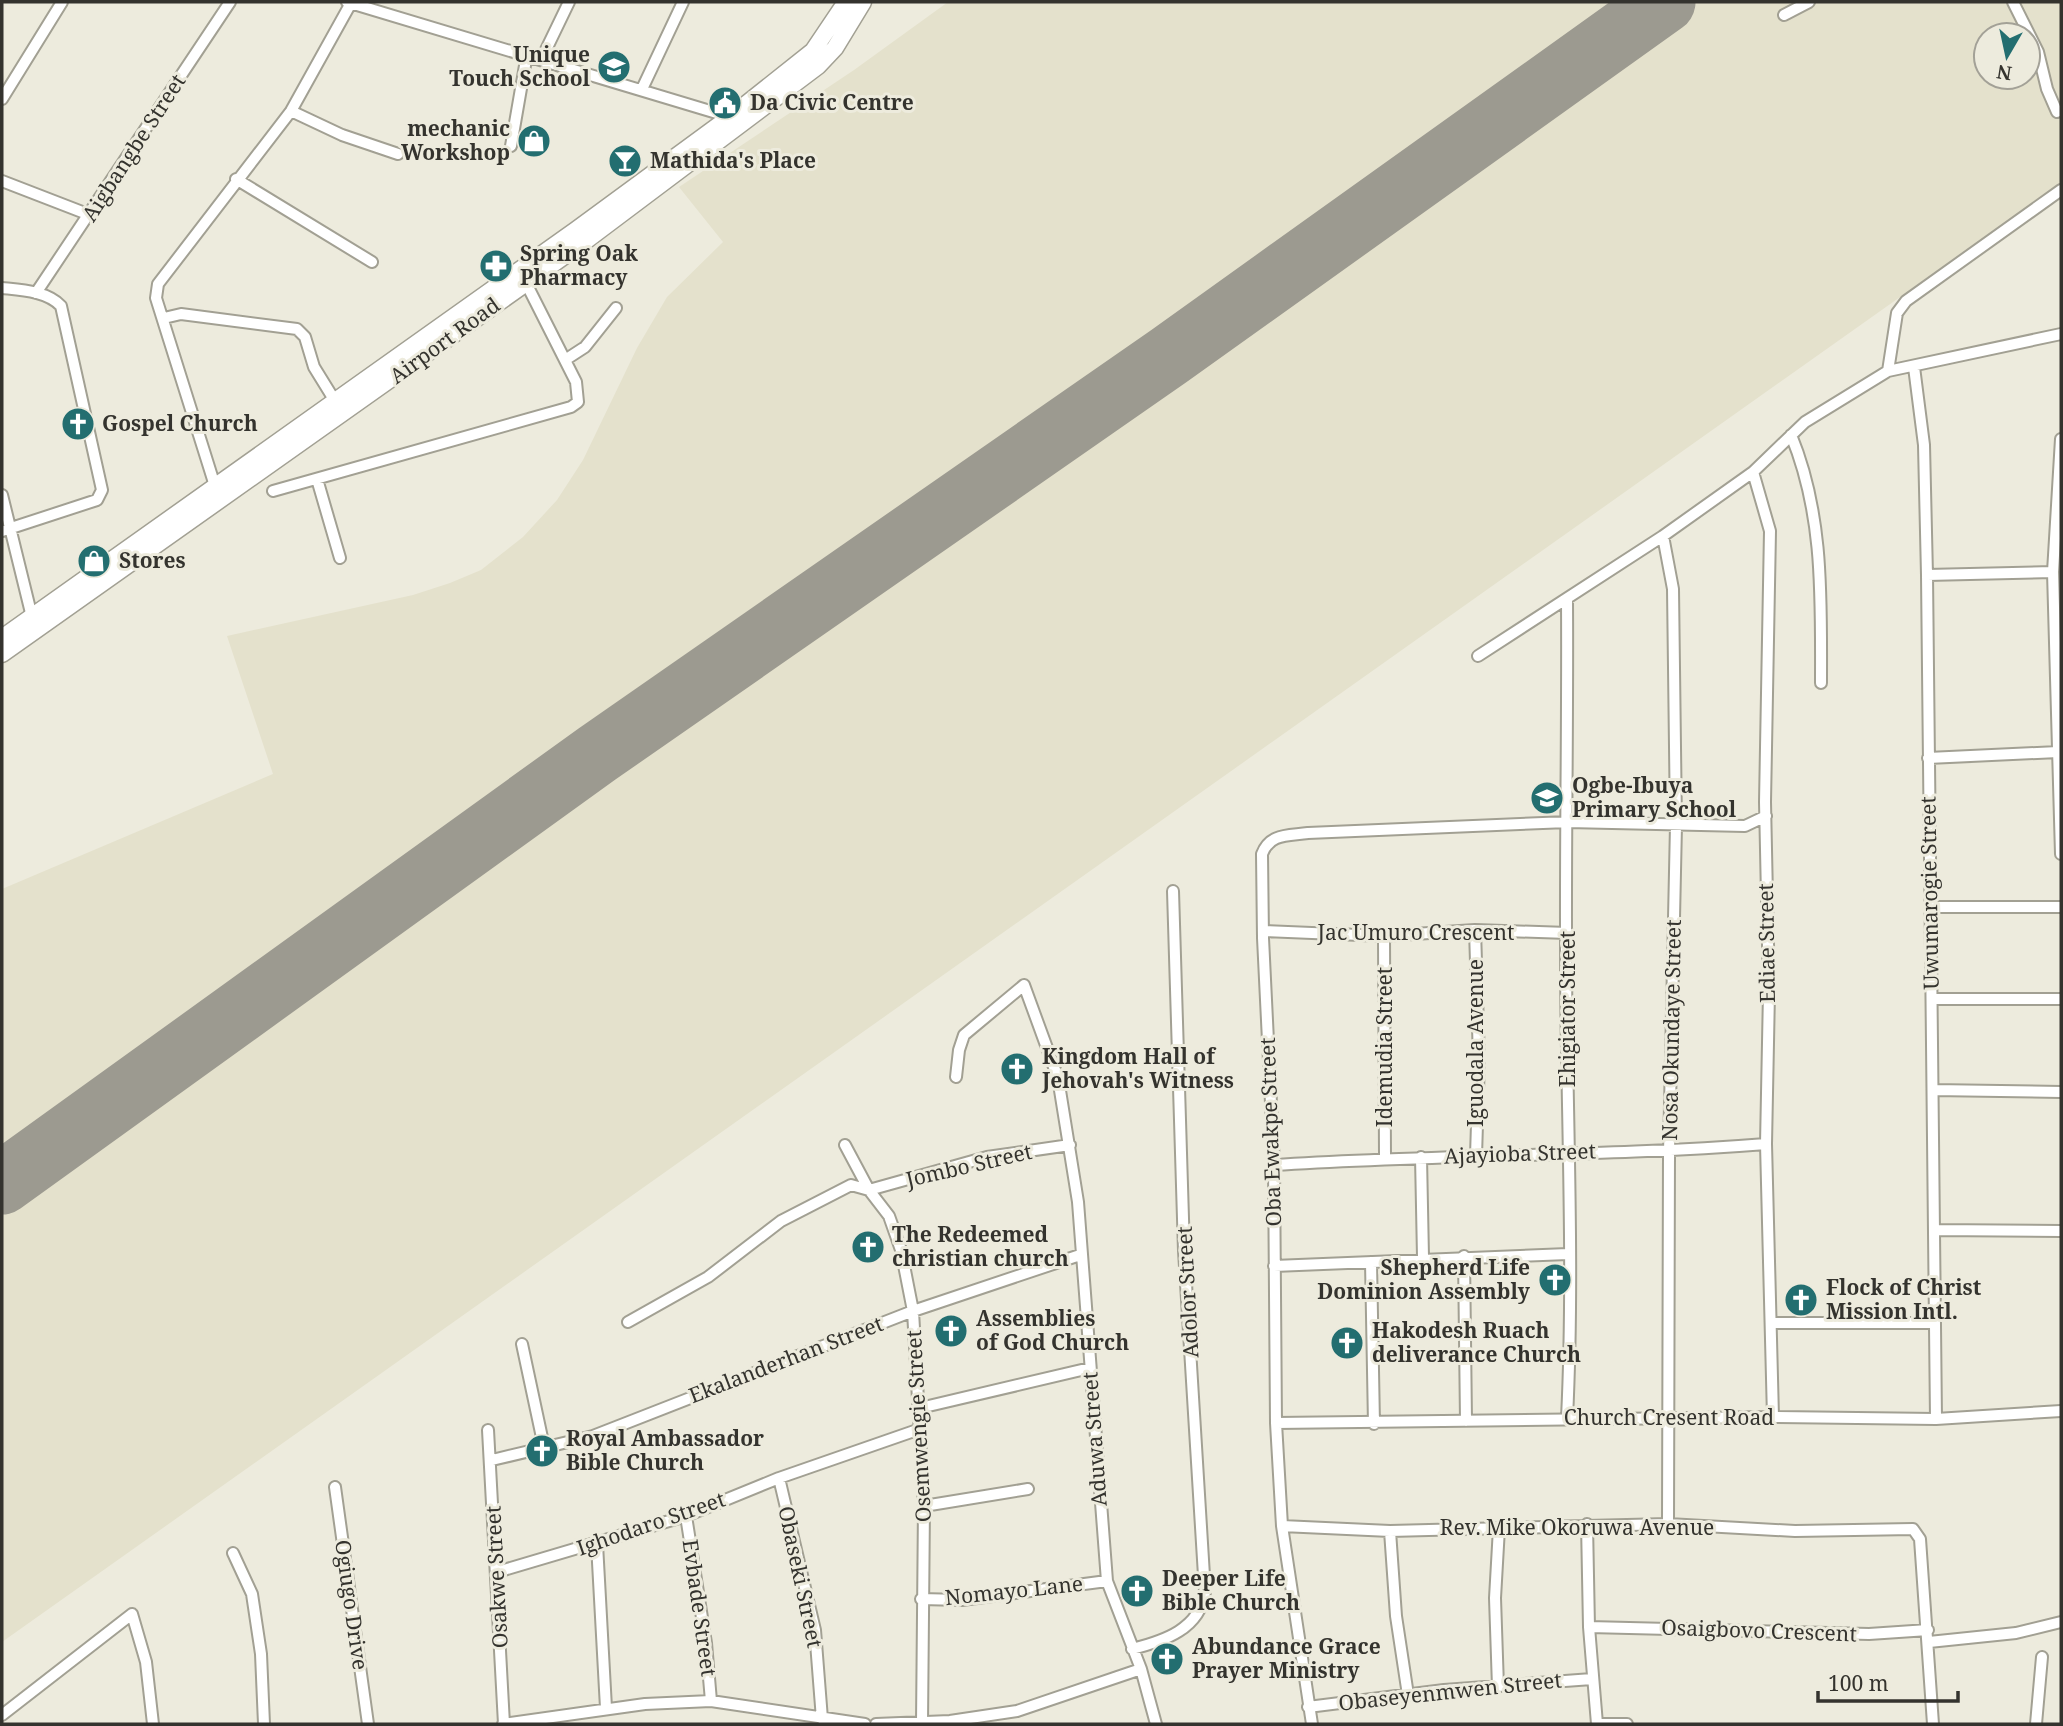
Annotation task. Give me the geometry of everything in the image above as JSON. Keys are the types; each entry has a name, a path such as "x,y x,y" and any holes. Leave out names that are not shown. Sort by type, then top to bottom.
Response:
{"main road":[{"name":"Airport Road","path":"2,654 526,283 580,236 813,51 846,2"},
{"name":"Airport Road","path":"2,638 215,485 580,236 818,66 835,48 863,2"}],"street":[{"path":"2,99 62,2"},
{"name":"Aigbangbe Street","path":"36,293 230,2"},
{"path":"215,485 156,298 158,284 290,111 349,2 542,58 730,117"},
{"path":"542,58 569,2"},
{"path":"642,89 683,2"},
{"path":"1784,15 1809,2"},
{"path":"2013,2 2038,52 2047,89 2057,112"},
{"path":"511,146 527,54"},
{"path":"290,111 342,135 398,154"},
{"path":"236,179 372,262"},
{"path":"2,181 90,215"},
{"path":"1888,371 1897,313 1906,301 2061,190"},
{"path":"273,491 571,407 578,402 579,390 526,283"},
{"path":"2,288 36,293 56,301 63,312 102,490 97,500 6,530"},
{"path":"565,360 585,347 616,308"},
{"path":"164,318 181,314 297,329 305,337 314,367 335,401"},
{"path":"1478,656 1663,536 1753,472 1804,422 1888,371 2061,334"},
{"name":"Uwumarogie Street","path":"1914,367 1924,445 1927,575 1936,1419"},
{"path":"1791,435 1804,468 1817,520 1821,683"},
{"path":"2061,439 2053,572 2061,853"},
{"name":"Ediae Street","path":"1753,472 1770,531 1766,816 1766,1144 1773,1417"},
{"path":"317,479 340,558"},
{"path":"2,495 6,530 32,617"},
{"name":"Nosa Okundaye Street","path":"1663,536 1673,589 1676,825 1669,1152 1668,1524"},
{"path":"1927,575 2053,572"},
{"name":"Ehigiator Street","path":"1567,600 1567,1048 1571,1152 1568,1254 1572,1326 1567,1418"},
{"path":"1928,758 2058,752"},
{"path":"1568,822 1745,826 1766,816"},
{"name":"Oba Ewakpe Street","path":"1312,1724 1282,1526 1276,1423 1274,1165 1262,854 1273,838 1308,833 1568,822"},
{"name":"Adolor Street","path":"1132,1649 1161,1642 1191,1624 1203,1606 1205,1592 1184,1251 1172,891"},
{"path":"1932,907 2061,907"},
{"name":"Jac Umuro Crescent","path":"1265,931 1384,936 1475,930 1568,933"},
{"name":"Iguodala Avenue","path":"1475,930 1479,1059 1476,1156"},
{"name":"Idemudia Street","path":"1384,936 1385,1158"},
{"name":"Aduwa Street","path":"956,1077 959,1050 964,1035 1024,985 1058,1078 1078,1202 1107,1581 1141,1669 1156,1724"},
{"path":"1932,999 2061,999"},
{"path":"1933,1090 2061,1092"},
{"name":"Ajayioba Street","path":"1274,1165 1385,1158 1669,1152 1766,1144"},
{"name":"Osemwengie Street","path":"845,1145 869,1189 889,1216 897,1238 913,1311 924,1506 922,1724"},
{"name":"Jombo Street","path":"628,1322 708,1277 781,1221 851,1185 869,1189 987,1157 1070,1145"},
{"path":"1420,1157 1423,1257"},
{"path":"1934,1230 2061,1231"},
{"path":"1274,1266 1423,1257 1568,1254"},
{"name":"Ekalanderhan Street","path":"492,1460 593,1436 913,1311 1080,1255"},
{"path":"1464,1256 1466,1421"},
{"path":"1371,1262 1374,1424"},
{"path":"1771,1323 1933,1323"},
{"path":"522,1344 544,1447"},
{"path":"920,1408 1090,1368"},
{"name":"Church Cresent Road","path":"1276,1423 1374,1424 1567,1418 1936,1419 2061,1411"},
{"name":"Ighodaro Street","path":"497,1572 597,1545 686,1516 779,1478 920,1429"},
{"name":"Osakwe Street","path":"488,1430 492,1460 504,1724"},
{"name":"Obaseki Street","path":"779,1478 815,1630 822,1719"},
{"name":"Ogiugo Drive","path":"335,1487 368,1724"},
{"path":"924,1506 1028,1489"},
{"name":"Evbade Street","path":"686,1516 706,1643 711,1700"},
{"path":"1587,1524 1592,1679 1597,1724 1627,1724"},
{"name":"Rev. Mike Okoruwa Avenue","path":"1282,1526 1390,1531 1587,1524 1668,1524 1796,1531 1913,1529 1920,1539 1928,1630"},
{"path":"1497,1687 1495,1598 1499,1528"},
{"path":"1390,1531 1395,1616 1408,1695"},
{"path":"597,1545 606,1708"},
{"path":"233,1553 252,1594 261,1654 264,1724"},
{"name":"Nomayo Lane","path":"922,1599 962,1600 1107,1581"},
{"path":"2,1716 132,1614 146,1662 153,1724"},
{"path":"1929,1642 2016,1633 2061,1622"},
{"name":"Osaigbovo Crescent","path":"1590,1627 1869,1634 1928,1630"},
{"path":"1928,1630 1933,1724"},
{"path":"2036,1724 2042,1657"},
{"path":"876,1724 922,1724 1017,1711 1141,1669"},
{"name":"Obaseyenmwen Street","path":"1308,1707 1408,1695 1592,1679"},
{"path":"504,1724 606,1708 711,1700 789,1719 822,1719 865,1724"}],"shaded area":[{"path":"948,2 2061,2 2061,183 2,1642 2,889 273,774 227,636 413,595 450,583 481,570 523,537 557,500 583,460 637,348 667,297 723,242 679,187 854,70"}],"runway":[{"path":"2,1183 597,754 1169,356 1664,2"}],"place":[{"name":"Unique Touch School","path":"614,67"},
{"name":"Da Civic Centre","path":"725,103"},
{"name":"mechanic Workshop","path":"534,141"},
{"name":"Mathida's Place","path":"625,161"},
{"name":"Spring Oak Pharmacy","path":"496,266"},
{"name":"Gospel Church","path":"78,424"},
{"name":"Stores","path":"94,561"},
{"name":"Ogbe-Ibuya Primary School","path":"1547,798"},
{"name":"Kingdom Hall of Jehovah's Witness","path":"1017,1069"},
{"name":"The Redeemed christian church","path":"868,1247"},
{"name":"Shepherd Life Dominion Assembly","path":"1555,1280"},
{"name":"Flock of Christ Mission Intl.","path":"1801,1300"},
{"name":"Assemblies of God Church","path":"951,1331"},
{"name":"Hakodesh Ruach deliverance Church","path":"1347,1343"},
{"name":"Royal Ambassador Bible Church","path":"542,1451"},
{"name":"Deeper Life Bible Church","path":"1137,1591"},
{"name":"Abundance Grace Prayer Ministry","path":"1167,1659"}]}
